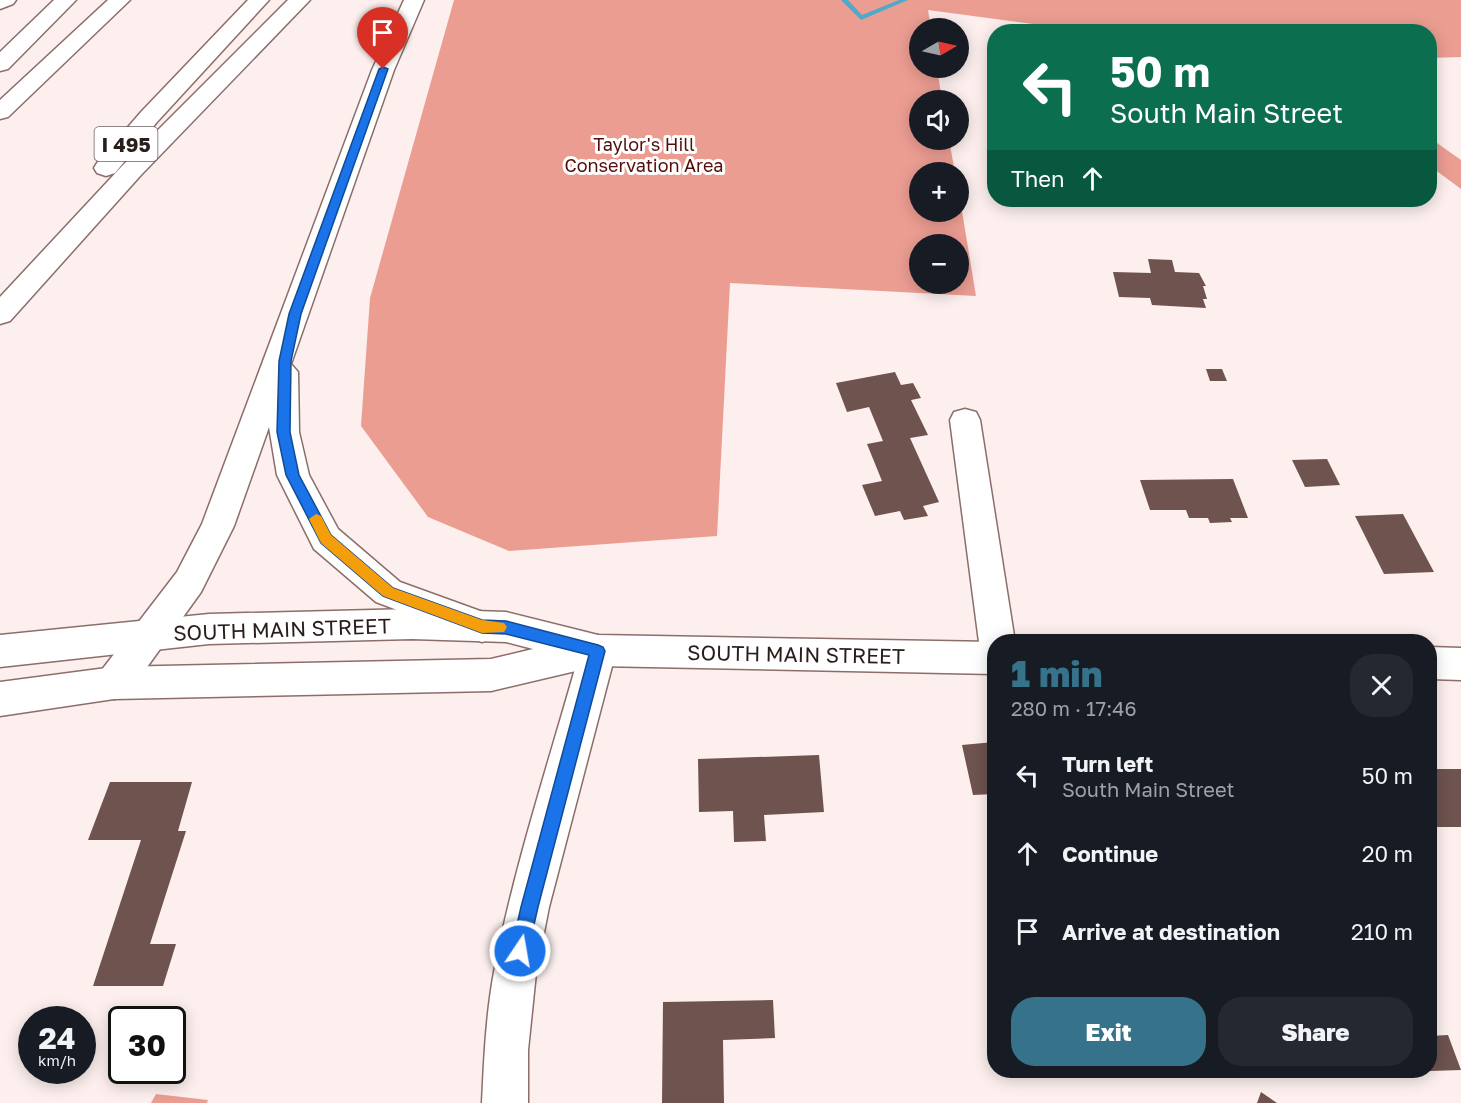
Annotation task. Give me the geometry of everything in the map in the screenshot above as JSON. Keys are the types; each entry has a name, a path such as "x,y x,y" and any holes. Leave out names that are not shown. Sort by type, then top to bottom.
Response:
{"main road":[{"path":"0,3 6,0"},
{"path":"0,64 66,0"},
{"path":"0,112 120,0"},
{"name":"I 495","path":"0,293 149,117 258,0"},
{"path":"0,314 132,170 300,0"},
{"path":"114,683 152,635 189,582 218,526 383,69 414,0"},
{"path":"295,314 285,361 284,432 293,475 326,539 388,592 482,627"},
{"path":"965,420 997,634"},
{"name":"SOUTH MAIN STREET","path":"0,651 209,628 412,624 506,627 598,651 987,658"},
{"path":"505,1103 506,1050 515,973 529,907 598,651"},
{"name":"SOUTH MAIN STREET","path":"0,699 114,683 491,675 598,651"},
{"path":"1437,663 1461,663"}],"green space":[{"name":"Taylor's Hill Conservation Area","path":"454,0 1461,0 1461,57 1437,58 1437,24 1034,24 928,10 929,18 909,18 909,78 939,78 940,90 909,90 909,150 951,150 953,162 909,162 909,222 964,222 966,234 909,234 909,292 730,283 717,536 509,551 428,517 361,426 370,298"},
{"path":"1437,143 1461,160 1461,189 1437,171"},
{"name":"Taylor's Hill Conservation Area","path":"969,254 976,296 938,294 969,294"},
{"path":"156,1094 208,1100 207,1103 151,1103"}],"building":[{"path":"1148,259 1172,260 1175,272 1199,273 1206,286 1203,286 1207,299 1203,299 1206,308 1152,305 1150,298 1119,297 1113,272 1151,273"},
{"path":"1206,369 1222,369 1227,381 1210,381"},
{"path":"895,372 901,385 913,383 921,398 911,400 928,435 910,438 939,502 923,506 928,516 904,520 900,511 875,516 862,485 882,481 867,444 883,441 869,407 847,412 836,383"},
{"path":"1327,459 1340,485 1305,487 1292,460"},
{"path":"1233,479 1248,518 1230,518 1232,522 1210,523 1208,518 1189,518 1186,510 1150,510 1140,480"},
{"path":"1403,514 1434,572 1384,574 1355,516"},
{"path":"987,743 987,794 973,795 962,745"},
{"path":"819,755 824,812 764,815 766,841 734,842 733,811 699,812 698,759"},
{"path":"1437,769 1461,769 1461,827 1437,827"},
{"path":"110,782 192,782 178,831 186,831 150,944 176,944 163,986 93,986 141,840 88,840"},
{"path":"773,1000 775,1038 723,1040 724,1103 662,1103 663,1002"},
{"path":"1448,1035 1461,1070 1437,1071 1437,1036"},
{"path":"1261,1092 1277,1103 1257,1103"}],"waterway":[{"path":"844,0 861,18 905,0"}],"slow traffic":[{"path":"316,519 326,539 388,592 482,627 499,627"}],"route":[{"path":"383,69 295,314 285,361 284,432 293,475 326,539 388,592 482,627 506,627 598,651 529,907 520,951"}]}
